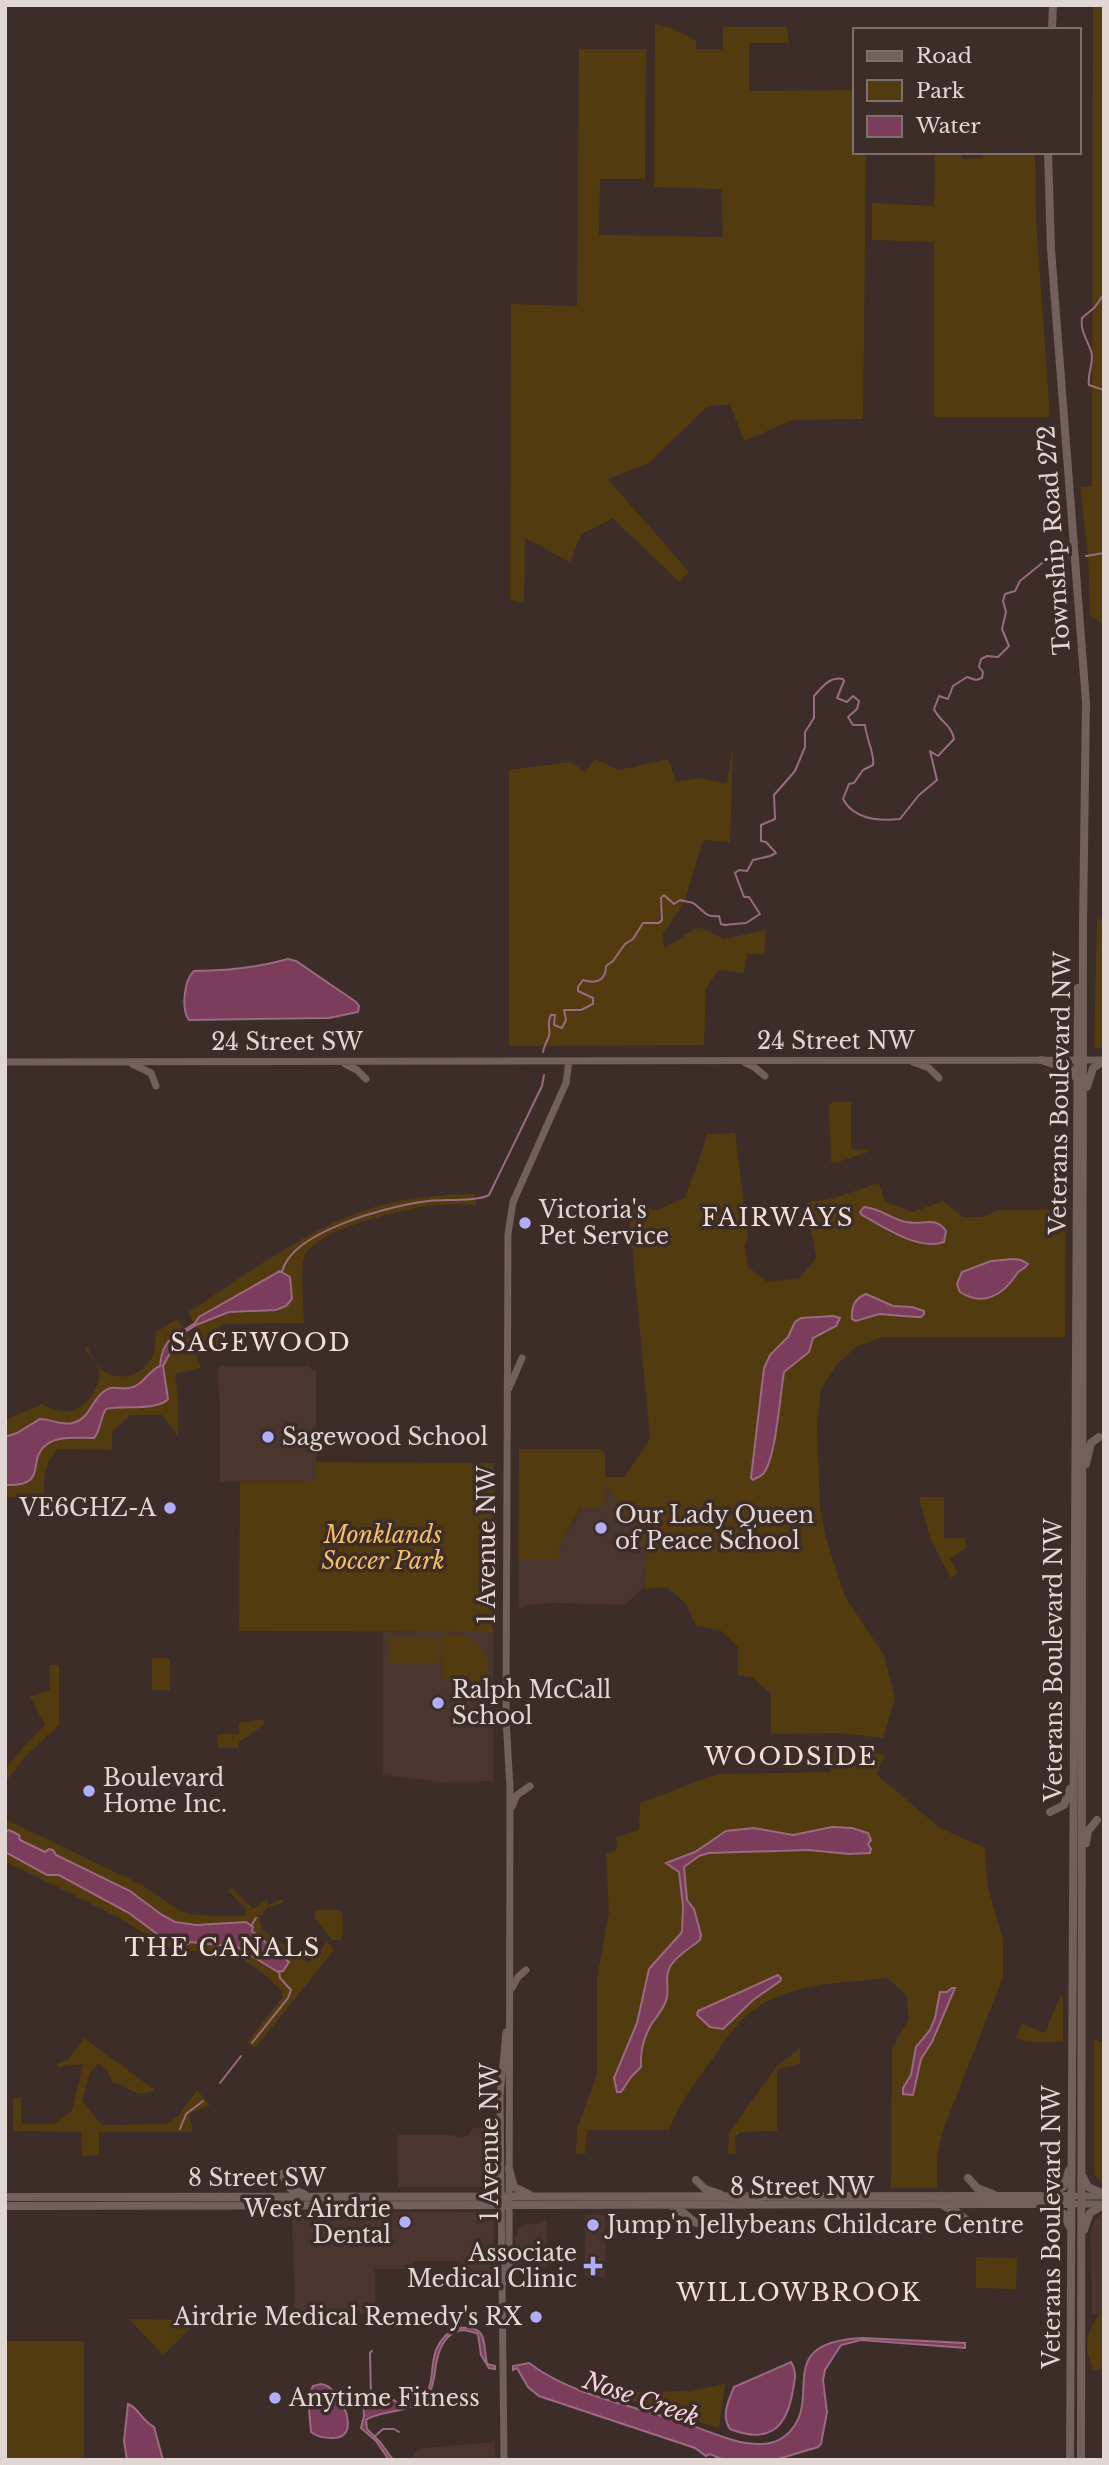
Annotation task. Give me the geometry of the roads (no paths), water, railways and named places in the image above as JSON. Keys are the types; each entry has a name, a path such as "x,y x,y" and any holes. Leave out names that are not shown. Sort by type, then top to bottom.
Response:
{"main road":[{"path":"1052,28 1053,5"},
{"name":"Township Road 272","path":"1048,154 1051,249 1086,702 1083,925"},
{"name":"Veterans Boulevard NW","path":"1070,2460 1071,2232 1081,2169 1083,1107 1080,1060 1083,925"},
{"path":"1041,1060 1070,1069 1077,1079"},
{"name":"Veterans Boulevard NW","path":"1080,1060 1077,1079 1071,2164 1080,2243 1081,2460"},
{"path":"1083,1107 1091,1072 1095,1065 1104,1061"},
{"path":"1082,1484 1090,1448 1099,1437"},
{"path":"1050,1812 1064,1805 1073,1772"},
{"path":"1082,1859 1088,1831 1097,1820"},
{"path":"1049,2196 1063,2187 1071,2164"},
{"path":"505,2169 514,2187 536,2197"},
{"path":"467,2197 489,2193 505,2169"},
{"path":"1081,2169 1088,2188 1104,2195"},
{"path":"282,2175 291,2189 313,2197"},
{"path":"968,2178 978,2188 999,2196"},
{"path":"696,2180 708,2190 729,2196"},
{"name":"8 Street NW","path":"505,2197 1049,2196 1076,2200"},
{"name":"8 Street SW","path":"5,2197 505,2197"},
{"name":"8 Street NW","path":"504,2207 1036,2205 1076,2200"},
{"path":"1080,2243 1090,2213 1104,2204"},
{"path":"941,2205 957,2212 968,2222"},
{"path":"1036,2205 1064,2214 1071,2232"},
{"name":"8 Street SW","path":"5,2206 504,2207"},
{"path":"668,2206 684,2213 696,2223"}],"street":[{"path":"740,1060 765,1076"},
{"path":"909,1060 929,1068 939,1078"},
{"name":"24 Street NW","path":"569,1061 1104,1061"},
{"name":"24 Street SW","path":"5,1062 569,1061"},
{"name":"1 Avenue NW","path":"504,2460 503,2283 500,2276 505,2197 510,1996 510,1811 506,1726 509,1219 524,1175 566,1083 569,1061"},
{"path":"128,1062 151,1073 156,1086"},
{"path":"342,1062 357,1070 366,1079"},
{"path":"507,1395 522,1358"},
{"path":"510,1811 517,1795 530,1786"},
{"path":"510,1996 517,1977 526,1970"},
{"name":"8 Street NW","path":"1076,2200 1104,2195"},
{"name":"8 Street NW","path":"1076,2200 1104,2204"}],"water":[{"path":"288,959 296,961 356,1002 359,1006 358,1012 329,1018 189,1020 185,1009 185,995 188,981 194,971 242,968"},
{"path":"864,1207 906,1222 937,1223 946,1231 944,1242 934,1244 913,1241 862,1215 860,1212"},
{"path":"1013,1259 1028,1264 999,1293 992,1297 977,1298 960,1292 957,1284 962,1272 991,1261"},
{"path":"280,1271 290,1277 292,1299 286,1306 276,1310 229,1312 196,1325 184,1333 163,1366 168,1399 163,1403 106,1409 94,1438 69,1438 51,1442 40,1451 35,1471 28,1482 5,1485 5,1437 40,1419 64,1424 79,1421 106,1390 134,1387 160,1366 165,1347 179,1331"},
{"path":"866,1294 893,1306 924,1311 924,1314 916,1317 879,1314 856,1321 852,1319 853,1307 859,1298"},
{"path":"801,1318 840,1318 836,1326 813,1338 809,1352 784,1372 771,1455 763,1474 753,1480 751,1478 764,1368 770,1355 788,1337 795,1322"},
{"path":"832,1827 852,1828 868,1833 871,1840 868,1844 870,1853 808,1850 709,1853 699,1856 684,1867 687,1900 694,1909 700,1940 671,1965 666,2001 646,2035 641,2067 621,2092 617,2092 614,2078 637,2023 649,1969 682,1932 683,1906 679,1872 666,1863 695,1852 726,1831 754,1828 793,1835"},
{"path":"9,1830 19,1835 20,1840 45,1852 53,1850 56,1855 130,1891 175,1922 196,1925 246,1922 253,1927 252,1931 289,1962 283,1971 278,1972 237,1947 181,1943 160,1936 129,1913 59,1875 47,1875 5,1852 5,1832"},
{"path":"778,1975 780,1981 753,2000 723,2029 710,2027 697,2015 698,2011"},
{"path":"955,1988 932,2042 921,2059 913,2095 903,2094 903,2088 911,2075 916,2047 930,2030 935,2018 940,1992 947,1992"},
{"path":"457,2328 479,2332 484,2341 487,2364 495,2366 495,2369 489,2368 481,2355 478,2334 462,2330 448,2337 439,2353 428,2396 409,2408 366,2420 367,2429 393,2460 389,2460 376,2441 361,2428 364,2416 363,2401 390,2397 407,2405 422,2399 430,2386 437,2348 445,2336"},
{"path":"863,2338 965,2343 965,2348 861,2340 841,2345 825,2370 823,2380 827,2412 821,2444 775,2460 724,2460 710,2454 706,2456 695,2448 539,2396 528,2387 517,2368 513,2370 513,2366 529,2363 562,2383 600,2398 729,2439 763,2444 782,2438 797,2422 802,2407 807,2362 816,2350 834,2342"},
{"path":"791,2362 795,2374 792,2395 779,2425 772,2431 754,2435 730,2429 726,2414 734,2387"},
{"path":"321,2384 329,2387 342,2402 348,2422 347,2431 342,2436 323,2437 311,2432 308,2397 313,2386"},
{"path":"128,2404 154,2427 163,2460 127,2460 124,2441"}],"waterway":[{"path":"1104,294 1095,307 1082,318 1083,331 1092,355 1089,385 1104,390"},
{"path":"1086,556 1104,553"},
{"path":"543,1052 549,1036 551,1015 555,1015 554,1025 562,1028 566,1020 564,1010 581,1010 593,1004 593,998 578,991 578,987 583,980 592,982 602,978 606,966 625,944 633,939 643,923 659,923 662,920 661,898 664,895 674,904 680,900 693,903 707,914 719,916 721,924 724,925 746,923 760,914 749,897 744,897 735,873 739,870 747,871 753,860 776,853 766,842 761,841 761,825 775,819 774,795 795,771 805,747 805,732 814,718 814,696 830,681 838,678 844,681 837,698 847,702 853,696 859,701 857,709 848,717 853,725 865,725 872,751 873,765 863,770 854,783 849,784 843,799 854,811 868,818 900,819 919,795 937,780 930,751 938,756 954,739 951,730 934,709 939,696 948,699 953,686 967,677 976,680 982,678 983,672 979,667 981,659 987,656 998,657 1009,646 1002,629 1006,612 1003,601 1005,594 1015,591 1020,581 1047,559 1063,558"},
{"path":"282,1272 289,1257 304,1244 369,1214 436,1200 476,1199 489,1195 542,1086 544,1075"},
{"path":"251,1926 256,1918"},
{"path":"252,2043 288,1998 291,1990 280,1978 279,1971"},
{"path":"220,2083 241,2056"},
{"path":"180,2129 186,2114 203,2101"},
{"path":"371,2398 372,2351"},
{"path":"374,2437 383,2429 399,2432"}],"place":[{"name":"Victoria's Pet Service","path":"525,1223"},
{"name":"Sagewood School","path":"268,1437"},
{"name":"VE6GHZ-A","path":"170,1508"},
{"name":"Our Lady Queen of Peace School","path":"601,1528"},
{"name":"Ralph McCall School","path":"438,1703"},
{"name":"Boulevard Home Inc.","path":"89,1791"},
{"name":"West Airdrie Dental","path":"405,2222"},
{"name":"Jump'n Jellybeans Childcare Centre","path":"593,2225"},
{"name":"Associate Medical Clinic","path":"593,2266"},
{"name":"Airdrie Medical Remedy's RX","path":"536,2317"},
{"name":"Anytime Fitness","path":"275,2398"}],"district":[{"name":"FAIRWAYS","path":"778,1218"},
{"name":"SAGEWOOD","path":"261,1343"},
{"name":"WOODSIDE","path":"791,1757"},
{"name":"THE CANALS","path":"223,1948"},
{"name":"WILLOWBROOK","path":"799,2293"}],"park label":[{"name":"Monklands Soccer Park","path":"383,1548"}],"water label":[{"name":"Nose Creek","path":"641,2399"}]}
